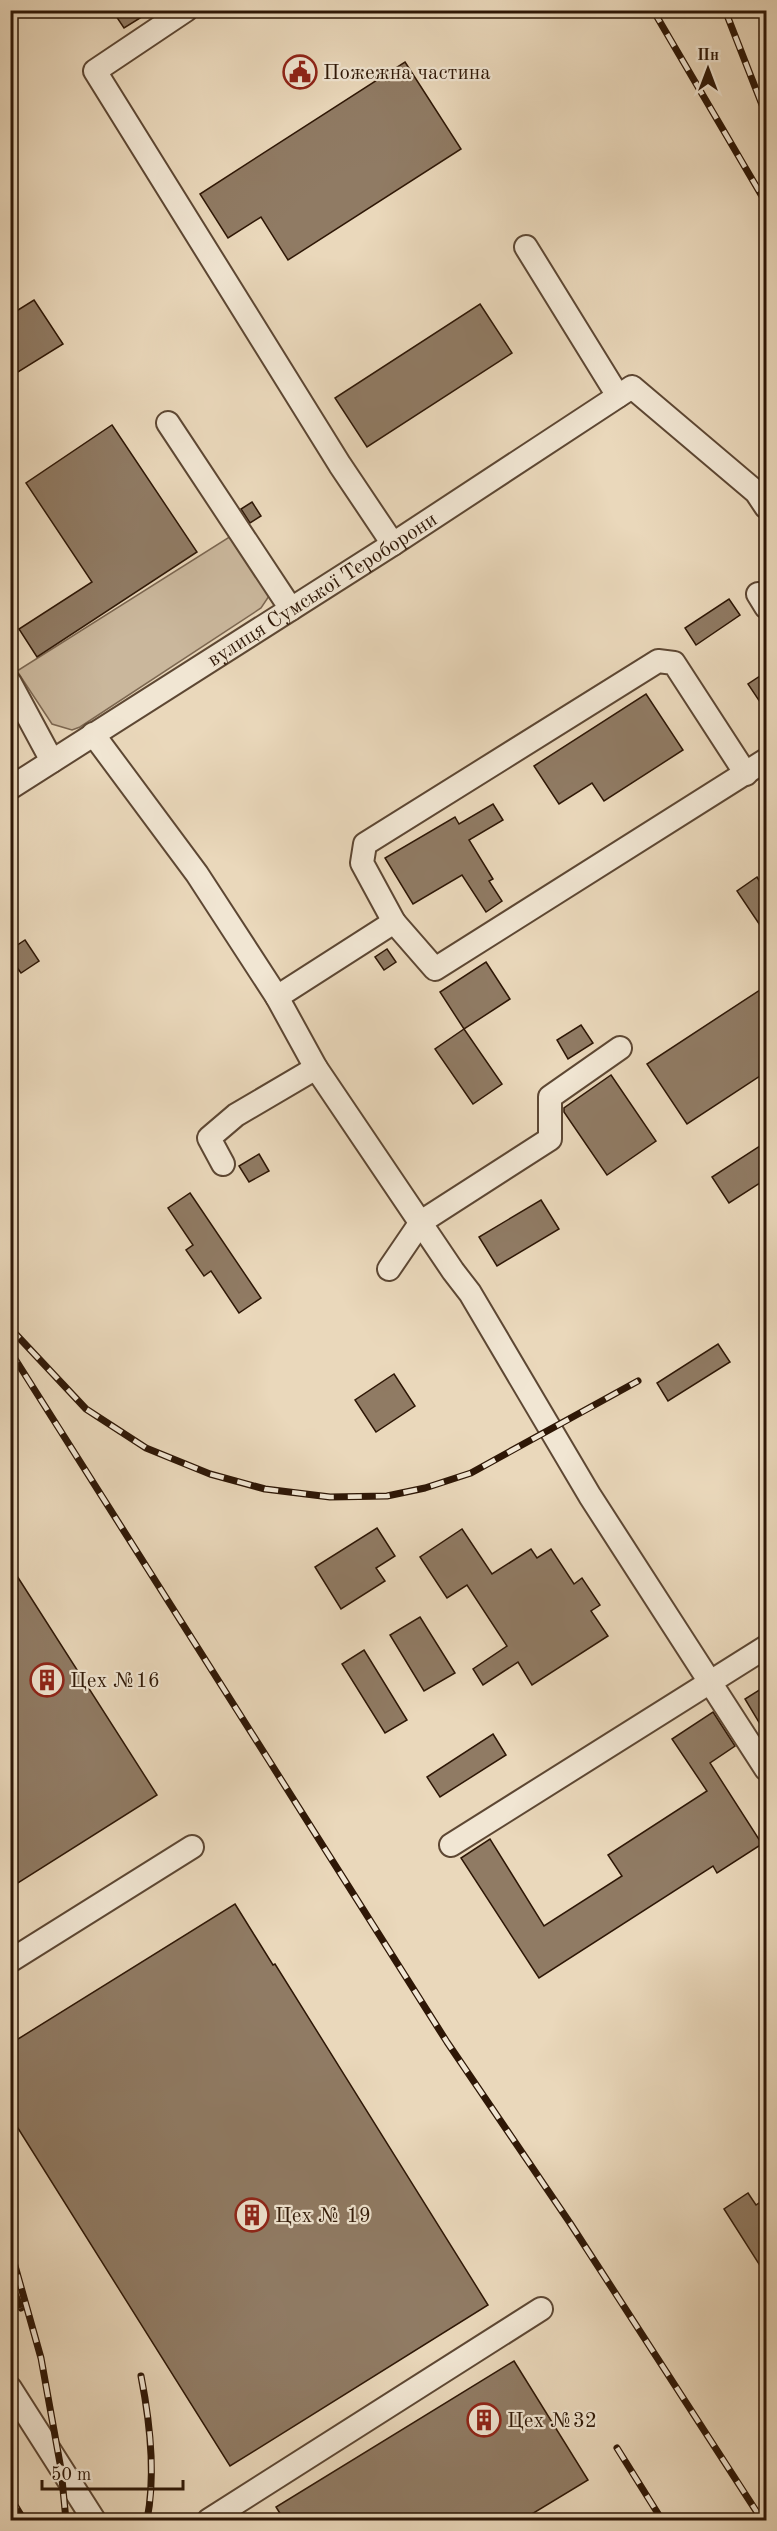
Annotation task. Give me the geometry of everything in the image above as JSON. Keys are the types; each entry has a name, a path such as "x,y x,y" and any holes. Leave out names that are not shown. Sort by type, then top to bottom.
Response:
{"street":[{"path":"186,10 95,71 340,465 393,544"},
{"path":"526,247 625,392 756,492 766,507"},
{"name":"вулиця Сумської Тероборони","path":"10,788 393,544 625,392"},
{"path":"168,423 291,609"},
{"path":"746,774 674,663 658,661 365,844 362,863 394,922 435,969 746,774 766,760"},
{"path":"10,683 52,761"},
{"path":"93,734 197,874 277,997 316,1068 470,1293 590,1496 766,1769"},
{"path":"277,997 394,922"},
{"path":"388,1269 421,1222 550,1139 550,1097 620,1048"},
{"path":"223,1164 209,1138 236,1115 316,1068"},
{"path":"451,1845 766,1647"},
{"path":"10,1961 192,1847"},
{"path":"209,2520 540,2309"},
{"path":"10,2388 93,2520"}],"shaded area":[{"path":"231,536 268,589 269,596 261,608 80,727 72,730 52,724 17,671"}],"building":[{"path":"112,10 153,10 124,28"},
{"path":"405,62 461,149 288,260 261,217 228,238 200,194"},
{"path":"34,300 63,344 10,377 10,315"},
{"path":"480,304 512,353 367,447 335,398"},
{"path":"112,425 197,552 37,657 19,629 92,582 26,483"},
{"path":"252,502 261,516 250,523 241,509"},
{"path":"729,599 740,615 696,645 685,628"},
{"path":"766,672 766,711 748,684"},
{"path":"646,694 683,750 604,801 592,783 559,804 534,766"},
{"path":"493,804 503,820 469,840 493,879 489,881 502,901 486,912 462,875 413,904 385,858 455,817 459,824"},
{"path":"757,877 766,892 766,934 737,891"},
{"path":"25,940 39,961 21,973 16,966 10,970 10,950"},
{"path":"387,949 396,962 384,970 375,957"},
{"path":"486,962 510,999 464,1029 440,992"},
{"path":"766,986 766,1072 687,1124 647,1064"},
{"path":"581,1025 593,1043 568,1059 557,1040"},
{"path":"464,1029 502,1084 473,1104 435,1049"},
{"path":"611,1075 656,1141 607,1175 564,1112 564,1108"},
{"path":"766,1142 766,1179 729,1203 712,1177"},
{"path":"259,1154 269,1171 249,1182 239,1166"},
{"path":"190,1193 261,1298 239,1313 211,1271 204,1276 186,1250 193,1245 168,1208"},
{"path":"541,1200 559,1229 497,1266 479,1237"},
{"path":"718,1344 730,1362 668,1401 657,1383"},
{"path":"394,1374 415,1406 376,1432 355,1400"},
{"path":"377,1528 395,1556 376,1568 385,1581 341,1609 315,1567"},
{"path":"462,1529 492,1574 531,1549 537,1558 551,1549 574,1584 582,1578 600,1605 591,1611 608,1636 532,1685 518,1662 483,1685 473,1669 507,1646 467,1585 447,1598 420,1557"},
{"name":"Цех №16","path":"10,1565 157,1795 10,1888"},
{"path":"420,1617 455,1673 424,1691 390,1635"},
{"path":"364,1650 407,1720 385,1733 342,1664"},
{"path":"766,1686 766,1734 745,1699"},
{"path":"713,1712 735,1746 710,1763 762,1844 717,1873 713,1866 539,1978 461,1858 490,1839 544,1926 622,1876 608,1855 707,1791 672,1739"},
{"path":"493,1734 506,1755 440,1797 427,1777"},
{"name":"Цех № 19","path":"235,1904 273,1965 275,1964 488,2305 230,2466 16,2125 10,2128 10,2044"},
{"path":"748,2193 756,2205 766,2198 766,2275 724,2209"},
{"name":"Цех №32","path":"514,2361 588,2480 522,2520 284,2520 276,2507"}],"railway":[{"path":"653,10 766,203"},
{"path":"725,10 766,115"},
{"path":"10,1328 86,1409 146,1448 210,1474 265,1489 330,1497 387,1496 425,1488 471,1473 638,1381"},
{"path":"10,1351 447,2042 570,2223 762,2520"},
{"path":"10,2248 41,2358 61,2469 66,2520"},
{"path":"10,2282 21,2308"},
{"path":"141,2376 151,2448 151,2485 147,2520"},
{"path":"617,2448 662,2520"},
{"path":"10,2497 24,2520"}],"place":[{"name":"Пожежна частина","path":"300,72"},
{"name":"Цех №16","path":"47,1680"},
{"name":"Цех № 19","path":"252,2215"},
{"name":"Цех №32","path":"484,2420"}]}
